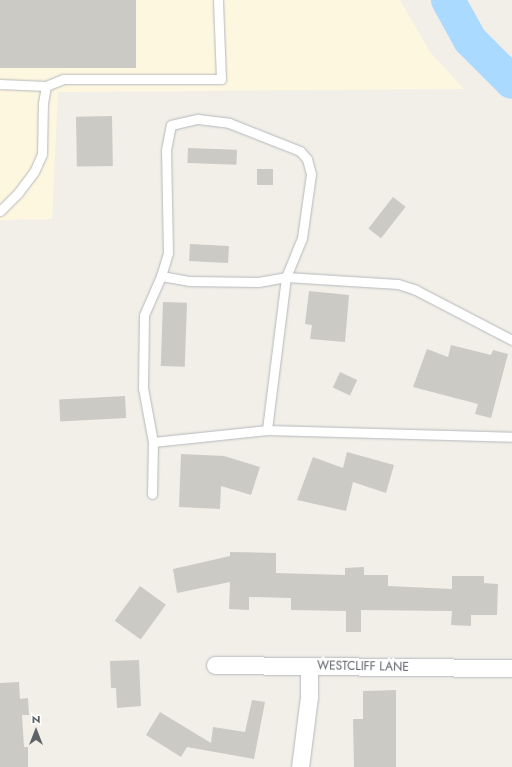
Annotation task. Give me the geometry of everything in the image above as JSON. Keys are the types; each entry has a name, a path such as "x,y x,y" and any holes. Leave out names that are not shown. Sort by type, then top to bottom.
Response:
{"street":[{"name":"WESTCLIFF LANE","path":"214,665 512,668"},
{"path":"300,767 309,697 309,666"}],"lane":[{"path":"0,84 46,86 63,79 221,79 218,0"},
{"path":"0,211 18,193 34,172 42,154 43,103 46,86"},
{"path":"152,494 153,442 143,388 144,322 150,300 162,276 168,253 167,137 171,124 198,119 228,123 300,151 307,159 311,174 302,238 286,277 267,430"},
{"path":"162,276 189,281 258,282 286,277 398,284 416,290 512,340"},
{"path":"153,442 267,430 512,437"}],"shaded area":[{"path":"0,0 400,0 430,52 464,89 58,92 52,219 0,220"}],"building":[{"path":"0,0 136,0 136,68 0,68"},
{"path":"112,116 113,166 77,167 76,117"},
{"path":"188,148 237,150 236,165 187,163"},
{"path":"257,169 273,169 273,185 257,185"},
{"path":"393,197 406,207 381,238 368,229"},
{"path":"190,244 229,246 228,263 189,261"},
{"path":"309,291 349,295 345,342 310,339 312,325 305,324"},
{"path":"163,302 187,303 185,367 161,366"},
{"path":"451,345 491,355 493,350 508,354 491,418 475,414 478,404 413,387 427,349 448,357"},
{"path":"340,372 357,380 350,395 333,387"},
{"path":"125,396 126,418 60,421 59,399"},
{"path":"347,452 394,465 386,493 353,482 346,511 297,500 313,457 343,468"},
{"path":"181,454 224,456 260,467 251,495 221,486 220,509 179,507"},
{"path":"230,552 276,553 276,573 345,575 345,568 364,567 364,575 388,575 388,586 452,589 452,576 484,576 484,583 498,584 497,615 471,615 471,626 451,625 452,611 361,610 361,632 346,632 346,611 291,610 291,598 249,597 249,610 229,609 230,582 177,593 173,569 230,556"},
{"path":"140,586 166,605 141,640 115,621"},
{"path":"139,660 141,706 117,708 116,688 111,688 110,661"},
{"path":"19,682 20,699 28,698 29,715 22,715 24,747 28,747 28,767 0,767 0,683"},
{"path":"396,690 396,767 354,767 353,719 363,719 363,691"},
{"path":"252,700 265,702 254,759 187,747 181,757 146,735 160,712 211,743 213,727 245,732"}],"waterway":[{"path":"448,0 470,40 512,82"}]}
